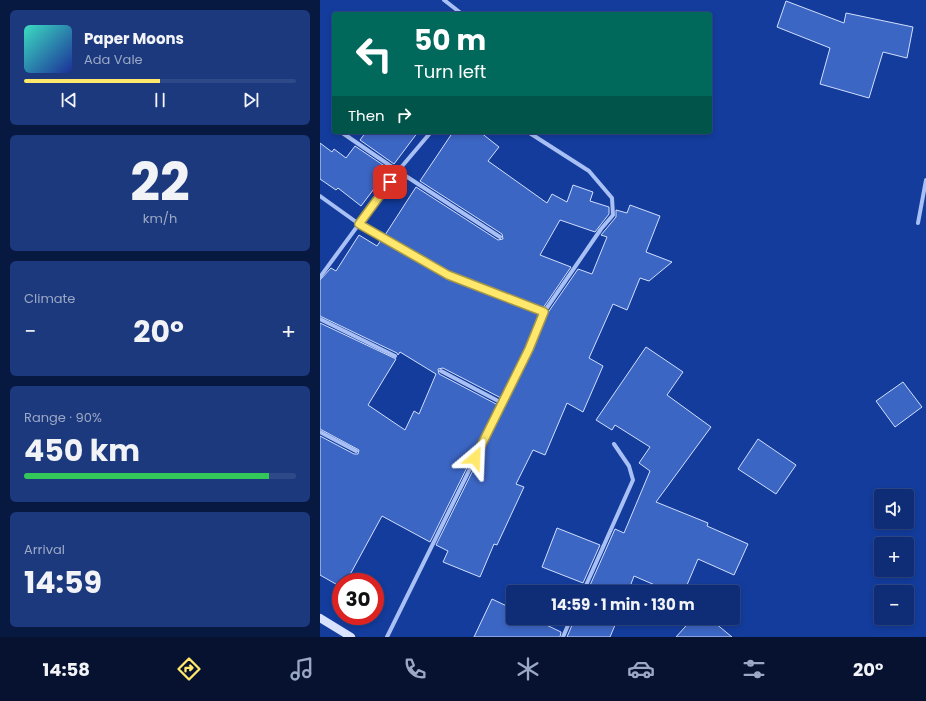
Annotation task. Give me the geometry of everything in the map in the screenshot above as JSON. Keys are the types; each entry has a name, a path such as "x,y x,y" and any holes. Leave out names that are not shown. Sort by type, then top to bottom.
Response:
{"main road":[{"path":"320,618 351,637"}],"street":[{"path":"444,0 459,12"},
{"path":"344,134 398,172 500,237"},
{"path":"320,277 398,172 429,134"},
{"path":"387,637 529,349 544,312 601,229 613,215 612,198 589,171 531,134"},
{"path":"918,223 926,180"},
{"path":"320,196 359,224 448,275 544,312"},
{"path":"320,319 394,356"},
{"path":"441,371 502,403"},
{"path":"320,432 356,451"},
{"path":"586,585 633,480 629,466 614,444"},
{"path":"563,637 568,625"}],"building":[{"path":"786,1 844,23 846,13 913,27 907,58 883,52 869,98 820,84 830,48 777,27"},
{"path":"364,134 416,134 394,164 360,140"},
{"path":"452,134 483,134 499,147 488,161 547,203 552,194 567,202 573,185 593,192 590,201 609,207 609,214 595,232 560,220 540,255 571,267 543,308 450,272 385,235 416,187 498,240 503,239 502,234 420,181"},
{"path":"320,143 332,152 334,149 346,158 355,146 389,169 361,206 338,188 336,190 320,179"},
{"path":"630,205 660,216 646,252 672,262 649,281 640,278 627,310 613,304 589,358 603,366 583,412 567,403 545,455 533,450 516,484 524,487 497,545 494,544 480,577 443,562 448,551 436,545 532,351 547,314 578,269 592,274 607,237 601,235 616,217 616,210 627,213"},
{"path":"359,235 377,246 381,240 447,278 539,314 526,348 501,398 443,368 438,369 439,374 498,405 430,542 382,516 351,573 332,573 332,582 320,575 320,436 354,454 358,454 359,450 320,429 320,323 396,359 368,405 405,430 414,411 419,414 436,374 400,352 398,355 397,353 320,316 320,280 331,268 336,271"},
{"path":"646,347 683,372 667,395 711,427 656,502 708,523 707,526 748,544 734,575 698,559 687,585 655,585 634,576 631,585 590,585 615,529 624,533 650,471 639,463 650,447 615,425 612,430 596,420"},
{"path":"903,382 922,407 895,427 876,401"},
{"path":"758,439 796,465 776,494 738,469"},
{"path":"557,528 600,545 583,583 542,567"},
{"path":"492,599 506,606 506,625 546,625 561,632 560,637 474,637"},
{"path":"572,625 615,625 610,637 567,637"},
{"path":"687,625 717,625 732,637 676,637"}],"route":[{"path":"390,182 359,224 448,275 544,312 529,349 475,458"}]}
